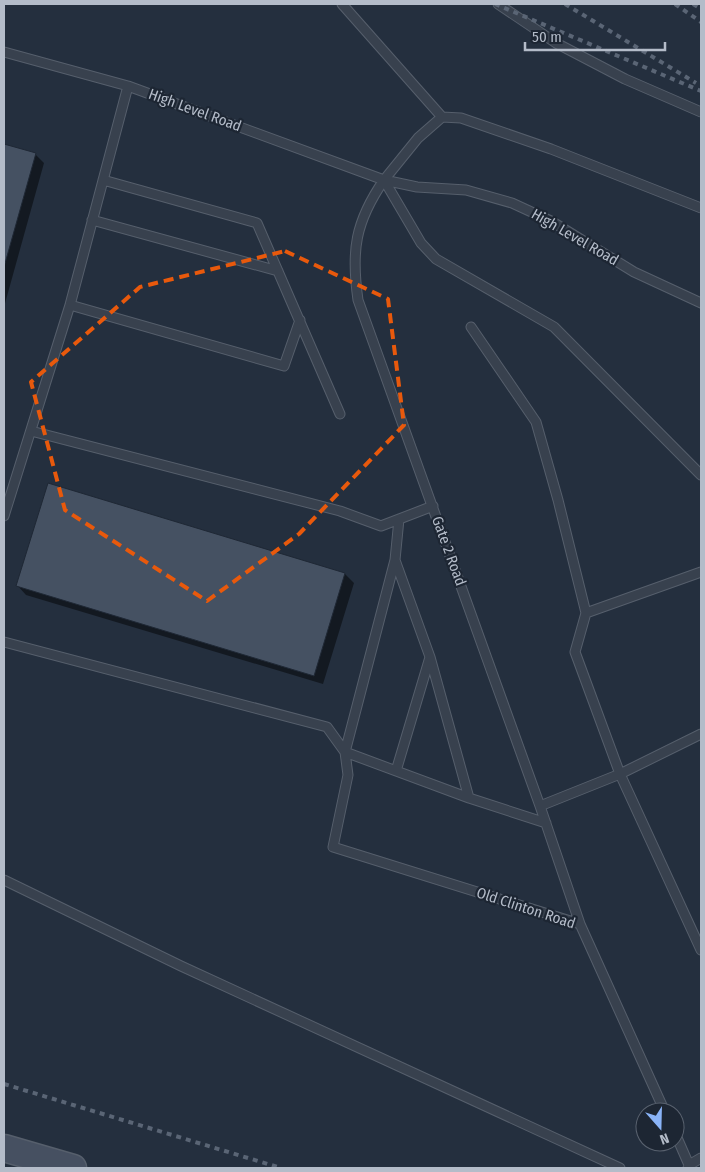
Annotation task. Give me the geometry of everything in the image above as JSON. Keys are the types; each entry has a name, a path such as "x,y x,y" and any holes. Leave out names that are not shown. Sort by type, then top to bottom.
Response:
{"main road":[{"path":"4,1148 73,1168"}],"lane":[{"path":"342,4 442,117"},
{"path":"498,4 556,43 625,79 701,112"},
{"name":"High Level Road","path":"4,52 128,86 384,180 416,187 466,190 512,203 551,221 634,272 701,304"},
{"path":"4,516 70,305 128,86"},
{"path":"701,208 551,149 461,118 442,117 418,138 384,180 421,243 436,259 554,327 701,475"},
{"path":"103,180 257,223 340,414"},
{"name":"Gate 2 Road","path":"384,180 372,197 362,220 355,248 354,271 358,300 540,806 580,924"},
{"path":"92,220 278,271"},
{"path":"70,305 284,366 300,320"},
{"path":"472,327 536,422 558,500 586,613 576,652 620,774 701,950"},
{"path":"31,431 340,511 381,526 433,506"},
{"path":"345,752 395,560 399,519"},
{"path":"395,560 430,657 468,798"},
{"path":"586,613 701,572"},
{"path":"4,642 326,727 345,752 468,798 546,823"},
{"path":"396,771 430,657"},
{"path":"540,806 620,774 701,734"},
{"name":"Old Clinton Road","path":"345,752 348,775 333,847 580,924 660,1102"},
{"path":"4,880 181,966 620,1168"},
{"path":"683,1152 689,1166 701,1158"}],"highlighted area":[{"path":"285,251 388,299 404,425 299,534 207,601 65,510 31,382 140,287"}],"building":[{"path":"4,144 36,153 4,267"},
{"path":"48,483 345,573 314,676 16,586"}],"railway":[{"path":"495,4 701,91"},
{"path":"565,4 696,83"},
{"path":"675,4 701,22"},
{"path":"693,4 701,9"},
{"path":"4,1084 281,1168"}]}
